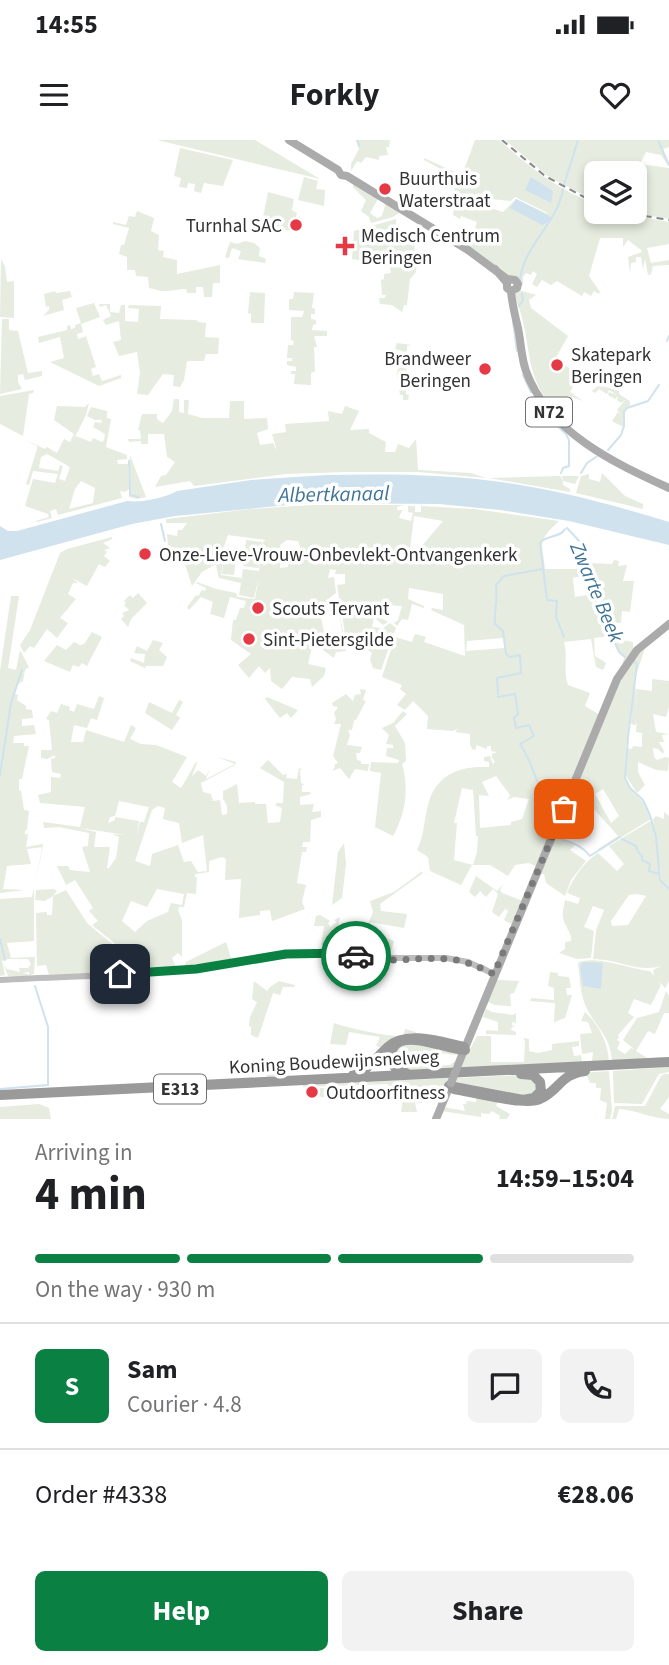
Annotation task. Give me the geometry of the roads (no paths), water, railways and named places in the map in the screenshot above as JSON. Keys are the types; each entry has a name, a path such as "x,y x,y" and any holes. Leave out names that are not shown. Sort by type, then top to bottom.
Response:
{"highway":[{"path":"344,1078 367,1069 392,1044 402,1039 412,1038 464,1049"},
{"path":"427,1074 407,1073 395,1068 391,1057 395,1045 410,1040 464,1049"},
{"name":"Koning Boudewijnsnelweg","path":"0,1096 669,1063"},
{"name":"Koning Boudewijnsnelweg","path":"0,1096 669,1063"},
{"path":"449,1089 532,1101 544,1098 569,1075 593,1068"},
{"path":"449,1089 523,1100 539,1095 541,1086 537,1078 531,1074 514,1072"}],"main road":[{"name":"N72","path":"289,140 343,171 495,269 510,286 520,317 528,366 548,405 576,432 635,470 669,487"},
{"path":"436,1119 617,679 637,650 669,624"},
{"path":"0,980 182,971 286,954 359,958 446,958 465,961 496,973"},
{"path":"464,1049 496,973"}],"water":[{"path":"531,177 553,191 551,203 525,190"},
{"path":"516,199 551,217 549,222 542,225 510,208"},
{"name":"Albertkanaal","path":"326,475 440,476 549,490 669,522 669,545 569,521 500,510 439,504 309,503 175,516 132,524 0,560 0,526 8,531 17,531 127,501 152,499 177,491 251,480"},
{"path":"583,962 603,963 601,989 583,986 580,967"}],"waterway":[{"path":"357,140 359,146"},
{"path":"564,185 578,140"},
{"name":"Zwarte Beek","path":"658,140 669,165"},
{"path":"520,281 527,257 554,213 563,189"},
{"path":"519,306 523,300 522,294"},
{"path":"513,322 517,351"},
{"name":"Zwarte Beek","path":"667,341 669,336"},
{"path":"523,375 531,392"},
{"name":"Zwarte Beek","path":"608,450 621,435 627,408 648,401 659,385"},
{"path":"534,397 569,440 569,466 563,468 561,473"},
{"name":"Zwarte Beek","path":"581,473 587,463 599,455"},
{"path":"129,461 130,495 139,497"},
{"path":"161,524 165,541"},
{"name":"Zwarte Beek","path":"567,528 581,543 596,601 619,652 625,657"},
{"path":"564,637 556,617 557,601 547,600 540,543 565,529"},
{"path":"498,694 497,678 521,673 520,655 510,657 506,654 503,631 495,624 496,585 504,576 542,569"},
{"name":"Zwarte Beek","path":"628,737 637,664 633,660"},
{"path":"0,775 11,703 22,670"},
{"path":"498,697 515,694 518,714 514,718 516,728 529,725 534,736 520,744 535,774 544,807 553,814 554,824"},
{"name":"Zwarte Beek","path":"628,738 625,778 630,788 643,800 650,815 656,837 660,880 669,889"},
{"path":"557,833 562,840 578,845 590,856 620,837"},
{"path":"622,839 636,846 642,860 650,864 649,871 659,874"},
{"path":"0,939 5,960"},
{"path":"0,1089 48,1085 48,1027 35,986"}],"railway":[{"path":"502,140 545,176 584,197"},
{"path":"647,216 669,220"}],"place":[{"name":"Buurthuis Waterstraat","path":"385,189"},
{"name":"Turnhal SAC","path":"296,225"},
{"name":"Medisch Centrum Beringen","path":"345,246"},
{"name":"Skatepark Beringen","path":"557,365"},
{"name":"Brandweer Beringen","path":"485,369"},
{"name":"Onze-Lieve-Vrouw-Onbevlekt-Ontvangenkerk","path":"145,554"},
{"name":"Scouts Tervant","path":"258,608"},
{"name":"Sint-Pietersgilde","path":"249,639"},
{"name":"Outdoorfitness","path":"312,1092"}]}
